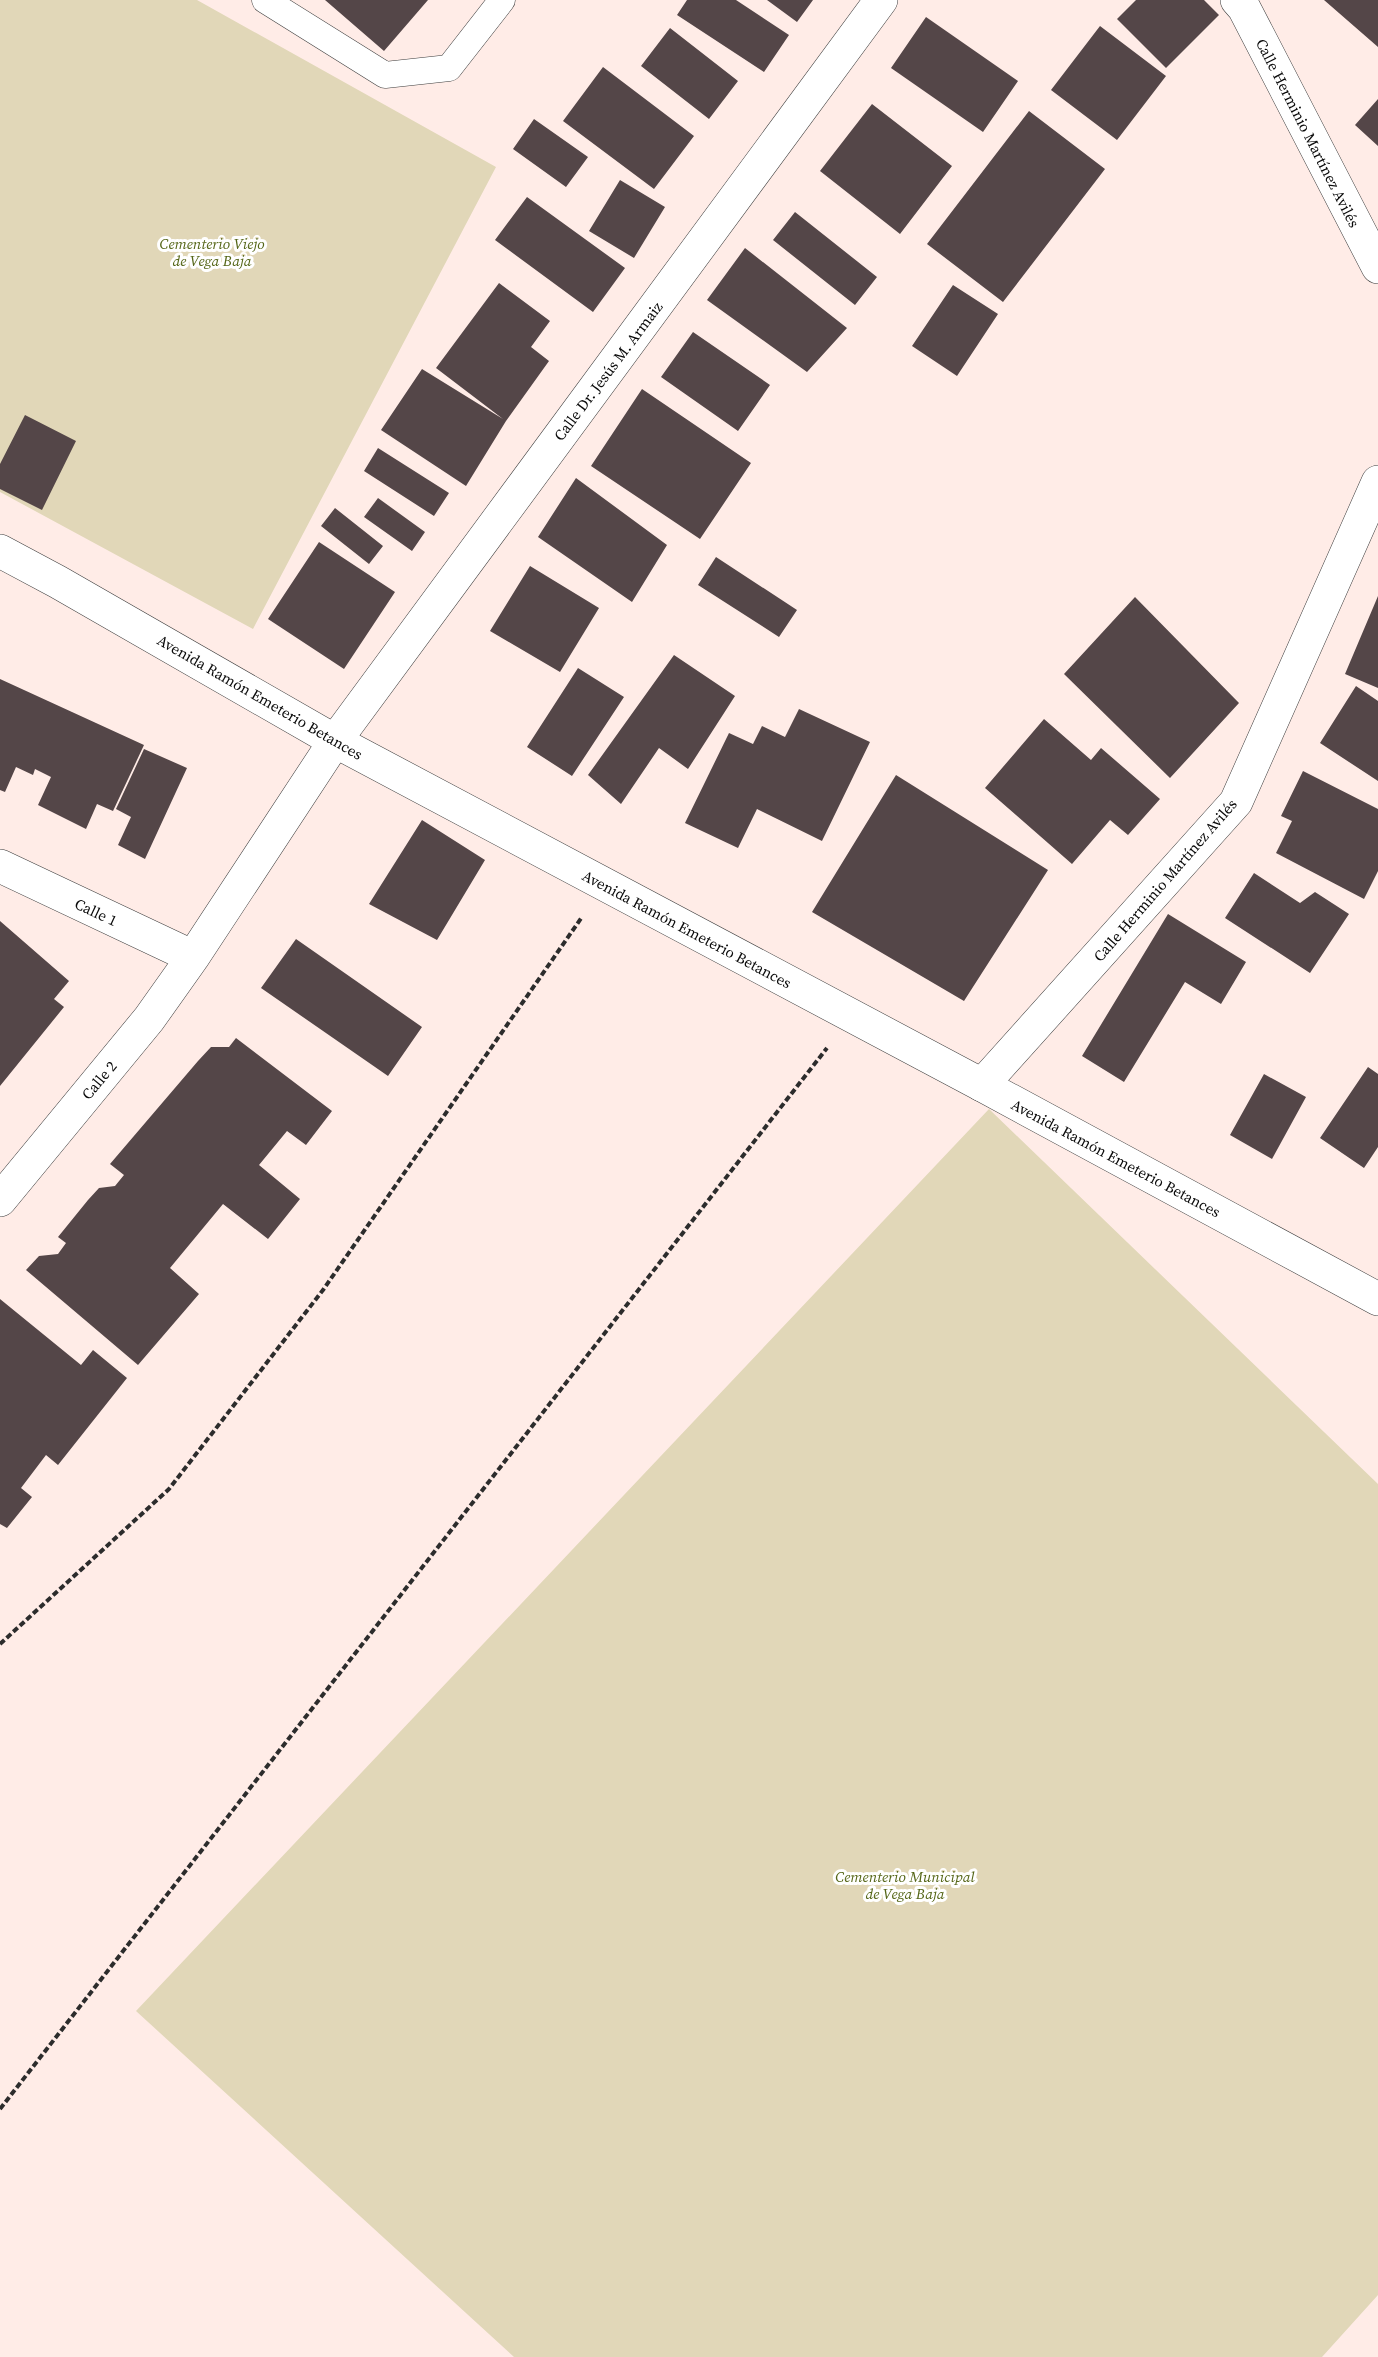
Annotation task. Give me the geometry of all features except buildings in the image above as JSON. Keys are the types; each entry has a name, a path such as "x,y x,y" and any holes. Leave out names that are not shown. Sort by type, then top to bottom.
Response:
{"street":[{"name":"Calle Dr. Jesús M. Armaiz","path":"193,957 335,741 881,0"},
{"name":"Calle Herminio Martínez Avilés","path":"1237,0 1378,267"},
{"name":"Calle Herminio Martínez Avilés","path":"982,1085 1236,802 1378,482"},
{"name":"Avenida Ramón Emeterio Betances","path":"0,551 335,741 982,1085 1378,1299"},
{"name":"Calle 1","path":"0,866 193,957"},
{"name":"Calle 2","path":"0,1200 149,1019 193,957"}],"lane":[{"path":"265,0 385,75 449,68 502,0"}],"path":[{"path":"0,1644 169,1489 323,1290 604,885"},
{"path":"0,2109 852,1017"}],"green space":[{"name":"Cementerio Viejo de Vega Baja","path":"0,0 197,0 496,167 253,629 0,492"},
{"name":"Cementerio Municipal de Vega Baja","path":"989,1109 1378,1484 1378,2295 1322,2357 514,2357 136,2011"}]}
